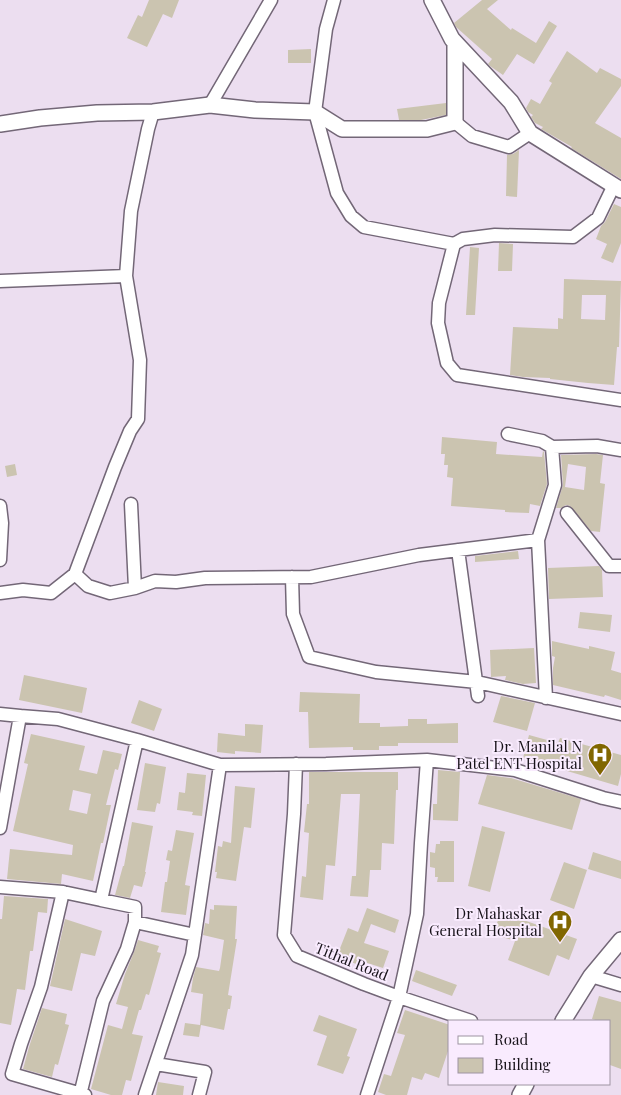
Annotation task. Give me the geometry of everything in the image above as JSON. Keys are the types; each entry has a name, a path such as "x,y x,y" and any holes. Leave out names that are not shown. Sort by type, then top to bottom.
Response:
{"street":[{"path":"210,105 271,0"},
{"path":"334,0 326,29 315,112 337,193 351,216 364,227 454,244 463,239 496,235 573,237 598,218 617,188 530,133 511,102 455,42 432,0"},
{"path":"454,122 455,42"},
{"path":"0,124 40,118 87,114 154,112 210,105 255,110 315,112 342,129 427,129 454,122"},
{"path":"0,593 22,590 51,592 75,574 115,467 130,432 138,419 140,360 126,276 131,211 148,129 154,112"},
{"path":"454,122 472,136 510,147 530,133"},
{"path":"454,244 440,303 438,323 447,363 457,375 621,400"},
{"path":"0,281 126,276"},
{"path":"508,434 542,441 552,447 597,446 621,450"},
{"path":"546,698 538,540 555,485 552,447"},
{"path":"131,504 135,588"},
{"path":"0,506 2,523 0,560"},
{"path":"567,513 609,566 621,566"},
{"path":"75,574 88,586 110,593 135,588 155,581 176,582 205,578 311,577 419,555 538,540"},
{"path":"458,550 478,696"},
{"path":"292,577 293,614 309,657 376,672 476,682 621,714"},
{"path":"0,714 58,719 220,765 326,764 427,760 515,770 621,802"},
{"path":"0,828 20,716"},
{"path":"101,900 137,740"},
{"path":"427,760 420,843 417,914 399,997 468,1020"},
{"name":"Tithal Road","path":"296,764 294,814 284,935 296,956 399,997 367,1095"},
{"path":"145,1095 192,955 220,765"},
{"path":"0,887 64,892 135,907 135,922 127,949 103,1001 81,1095 12,1074 41,987 64,892"},
{"path":"135,922 195,935"},
{"path":"564,1020 591,976 621,940"},
{"path":"591,976 621,986"},
{"path":"156,1064 205,1072 199,1095"}],"building":[{"path":"149,0 179,0 172,18 163,14 147,47 127,38 138,15 142,17"},
{"path":"482,0 498,0 487,9 511,30 512,28 536,43 549,21 557,26 534,64 517,54 503,75 488,64 492,59 456,27 454,23"},
{"path":"311,49 311,63 288,63 288,50"},
{"path":"567,51 597,73 600,68 621,79 621,86 595,123 621,138 621,179 541,129 543,127 535,123 531,117 533,115 526,108 531,99 540,104 552,83 549,81"},
{"path":"446,103 446,115 421,120 399,120 397,109"},
{"path":"519,150 517,197 506,196 507,155"},
{"path":"614,204 621,207 621,243 613,263 601,258 607,244 596,239"},
{"path":"499,243 513,244 512,271 498,271"},
{"path":"470,247 479,248 475,315 466,315"},
{"path":"564,279 621,281 619,347 617,347 614,385 510,375 513,327 558,329 558,318 563,319","holes":["582,295 606,295 605,320 581,319"]},
{"path":"442,437 497,442 496,454 542,457 543,451 547,484 540,506 530,504 529,513 451,506 453,478 447,477 448,465 444,465 445,454 441,454"},
{"path":"561,455 603,455 600,483 605,484 600,532 591,531 570,506 566,505 556,508 563,485","holes":["568,464 586,467 584,490 565,487"]},
{"path":"15,464 17,475 7,477 5,466"},
{"path":"518,551 519,559 475,562 475,556"},
{"path":"599,566 602,570 603,597 549,599 548,568"},
{"path":"580,612 612,615 610,632 578,628"},
{"path":"552,641 589,649 589,646 615,652 611,670 621,673 621,700 553,685 555,657 552,656"},
{"path":"534,648 536,683 523,684 505,680 506,676 491,677 490,650"},
{"path":"24,675 87,688 82,713 19,700"},
{"path":"300,692 360,694 359,723 380,723 380,727 408,726 408,719 427,719 427,724 458,723 458,743 398,743 398,746 379,746 379,750 353,750 353,747 309,748 308,712 299,712"},
{"path":"501,696 535,703 527,731 493,722"},
{"path":"139,700 162,709 154,731 131,723"},
{"path":"245,724 263,725 261,753 235,751 235,754 217,752 218,733 245,736"},
{"path":"31,734 85,746 79,770 97,774 103,750 122,754 118,770 115,769 106,805 111,805 93,881 62,874 61,884 7,879 10,849 72,855 73,845 13,831 28,764 24,763","holes":["73,790 91,794 87,814 69,810"]},
{"path":"529,735 558,743 560,738 621,755 621,774 618,786 523,758"},
{"path":"145,763 166,767 160,804 157,803 155,812 137,810"},
{"path":"438,770 460,772 458,821 433,820 433,804 437,804"},
{"path":"309,772 398,772 394,844 382,843 381,870 370,870 368,897 350,896 352,876 356,876 360,794 341,794 335,866 326,865 323,900 300,897 302,876 306,877 309,833 304,832 307,804 309,804"},
{"path":"187,773 206,775 202,816 192,815 193,812 177,810 179,792 185,793"},
{"path":"487,775 511,778 581,799 572,830 478,804"},
{"path":"235,786 255,788 251,828 244,827 236,881 216,878 217,872 215,872 218,846 222,847 223,841 231,843"},
{"path":"132,822 153,826 142,887 134,885 130,898 115,895 124,866"},
{"path":"482,826 505,832 490,892 468,886"},
{"path":"176,830 194,833 185,885 190,886 186,915 161,912 170,861 166,860 168,850 172,851"},
{"path":"440,841 454,841 454,882 437,882 438,877 435,877 435,868 430,867 430,852 435,853 436,844 440,844"},
{"path":"593,852 621,861 621,879 588,869"},
{"path":"564,862 587,870 574,909 550,900"},
{"path":"4,896 48,899 47,913 38,912 25,990 17,989 11,1025 0,1023 0,919 2,919"},
{"path":"214,905 237,906 235,939 237,939 228,995 232,996 230,1009 228,1009 224,1030 201,1025 199,1037 183,1035 185,1023 200,1025 203,994 191,992 196,967 219,971 220,968 224,940 203,935 205,923 209,924 210,909 214,910"},
{"path":"367,908 399,920 395,933 371,924 364,943 389,951 383,968 358,960 356,964 337,956 348,928 358,932"},
{"path":"501,912 577,939 569,960 557,955 549,976 508,960 515,941 493,934"},
{"path":"65,919 102,931 95,956 81,953 72,991 50,986"},
{"path":"138,940 159,946 157,952 161,953 149,995 146,994 141,1010 139,1010 132,1034 143,1036 131,1081 126,1080 122,1095 111,1095 91,1089 108,1025 122,1029 128,1007 116,1004"},
{"path":"416,970 457,985 452,996 412,981"},
{"path":"599,996 621,1002 621,1069 611,1065 611,1020 592,1019"},
{"path":"42,1008 67,1014 65,1024 69,1025 58,1065 55,1064 52,1077 23,1069"},
{"path":"405,1010 448,1024 448,1051 439,1078 425,1073 422,1080 412,1077 407,1095 386,1095 378,1092 384,1074 391,1076 405,1035 397,1033"},
{"path":"319,1015 357,1029 347,1056 350,1057 343,1074 317,1065 327,1036 313,1031"},
{"path":"158,1082 184,1086 183,1095 156,1095"}],"place":[{"name":"Dr. Manilal N Patel ENT Hospital","path":"600,776"},
{"name":"Dr Mahaskar General Hospital","path":"560,943"}]}
